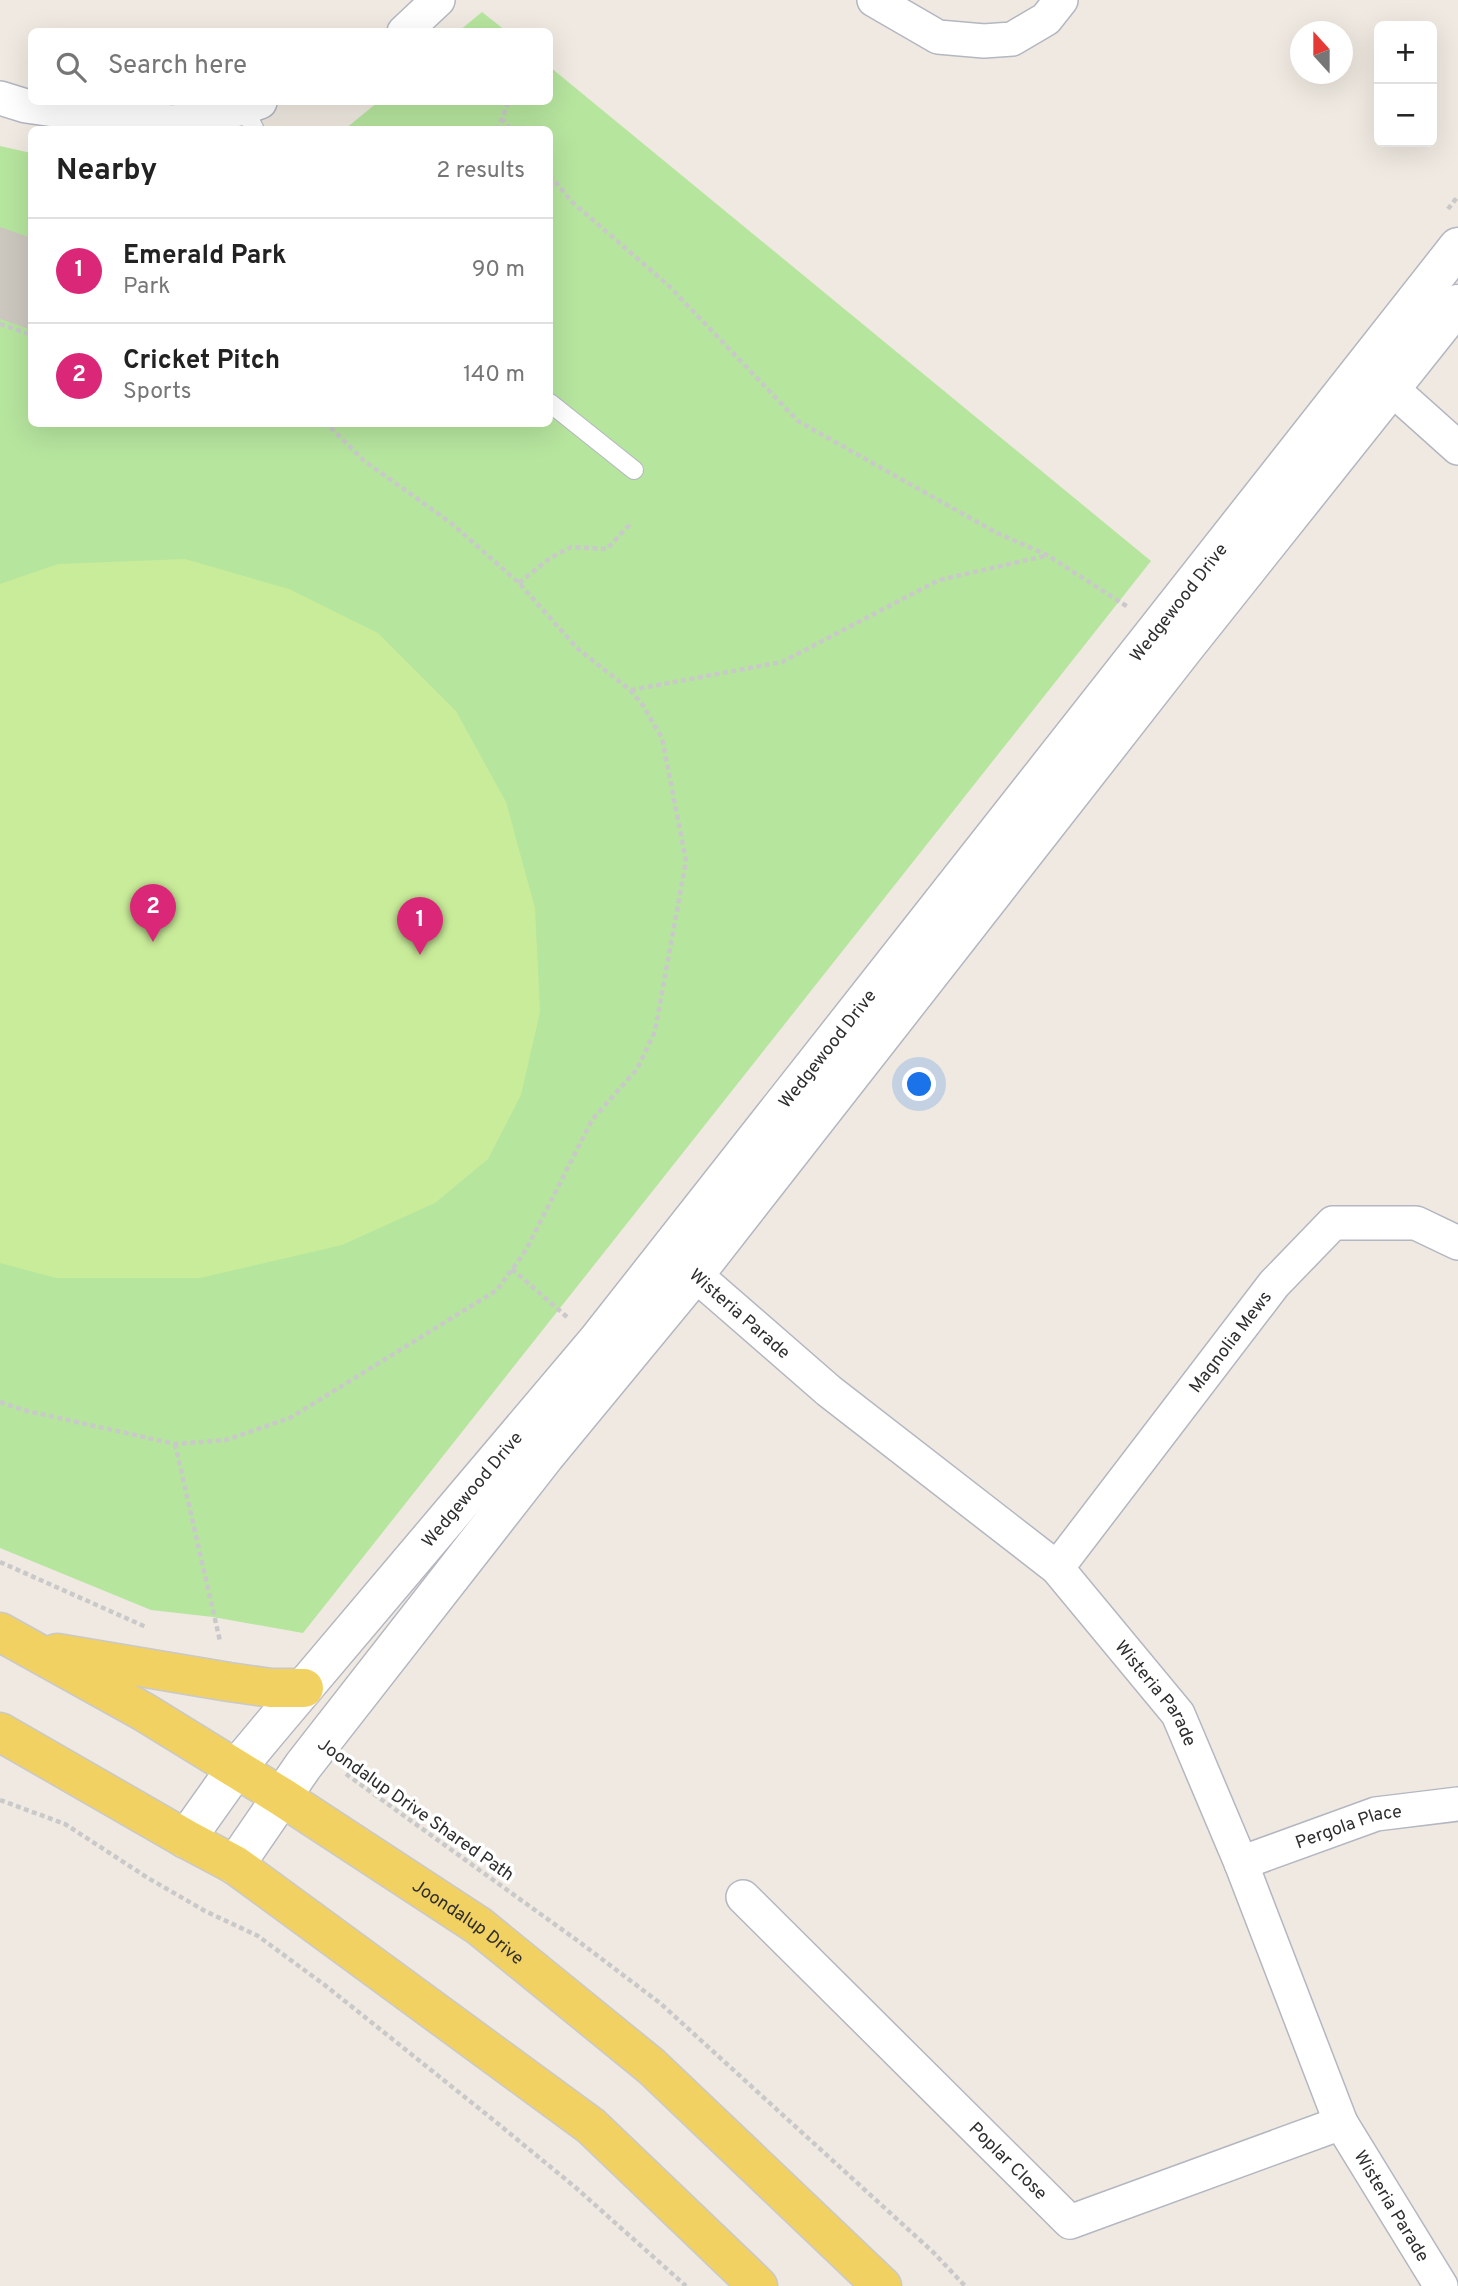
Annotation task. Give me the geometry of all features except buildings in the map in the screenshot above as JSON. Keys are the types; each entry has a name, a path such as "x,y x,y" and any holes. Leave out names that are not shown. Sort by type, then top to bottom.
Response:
{"main road":[{"path":"16,1640 227,1669 271,1688 304,1688"},
{"name":"Joondalup Drive","path":"16,1640 144,1712 282,1797 490,1934 651,2066 882,2286"},
{"path":"0,1732 235,1865 591,2126 758,2286"}],"street":[{"path":"408,28 438,0"},
{"path":"874,0 938,37 984,41 1012,38 1046,19 1061,0"},
{"path":"0,98 26,106 110,118 175,122 253,113"},
{"name":"Wedgewood Drive","path":"186,1839 235,1770 598,1340 681,1263 1168,669 1378,376 1458,247"},
{"name":"Wedgewood Drive","path":"235,1865 313,1753 545,1456 681,1263 1158,626 1378,376 1458,304"},
{"path":"1378,376 1458,449"},
{"name":"Magnolia Mews","path":"1057,1568 1274,1284 1333,1223 1416,1223 1458,1243"},
{"name":"Wisteria Parade","path":"681,1263 829,1391 1057,1568 1178,1714 1241,1863 1341,2123 1441,2286"},
{"name":"Pergola Place","path":"1241,1863 1376,1814 1458,1804"},
{"name":"Poplar Close","path":"743,1897 1070,2222 1341,2123"}],"lane":[{"path":"553,405 634,470"}],"path":[{"path":"499,126 507,105"},
{"path":"502,119 508,126"},
{"path":"553,179 571,201 669,286 798,421 995,532 1047,555 1158,626"},
{"path":"0,324 28,334"},
{"path":"0,1402 23,1410 175,1444 226,1440 290,1418 497,1290 526,1250 592,1120 638,1069 655,1031 685,861 662,738 642,704 630,690 578,648 519,583 451,523 363,460 330,427"},
{"path":"519,583 550,558 571,547 607,550 629,525 629,521"},
{"path":"630,690 782,662 939,580 1047,555"},
{"path":"512,1269 598,1340"},
{"path":"175,1444 227,1669"},
{"path":"0,1562 154,1630"},
{"name":"Joondalup Drive Shared Path","path":"313,1753 371,1791 660,2003 933,2252 965,2286"},
{"path":"0,1800 65,1824 160,1885 258,1937 326,1986 491,2118 686,2286"}],"green space":[{"path":"482,12 502,28 463,28"},
{"path":"553,69 1151,561 303,1633 213,1617 151,1610 0,1548 0,146 28,152 28,427 553,427 553,126 349,126 374,105 553,105"},
{"path":"185,559 289,589 378,633 456,711 506,802 535,908 540,1012 521,1095 488,1159 435,1203 342,1245 200,1278 56,1278 0,1263 0,584 58,564"}],"place":[{"name":"Cricket Pitch","path":"153,942"},
{"name":"Emerald Park","path":"420,955"}]}
